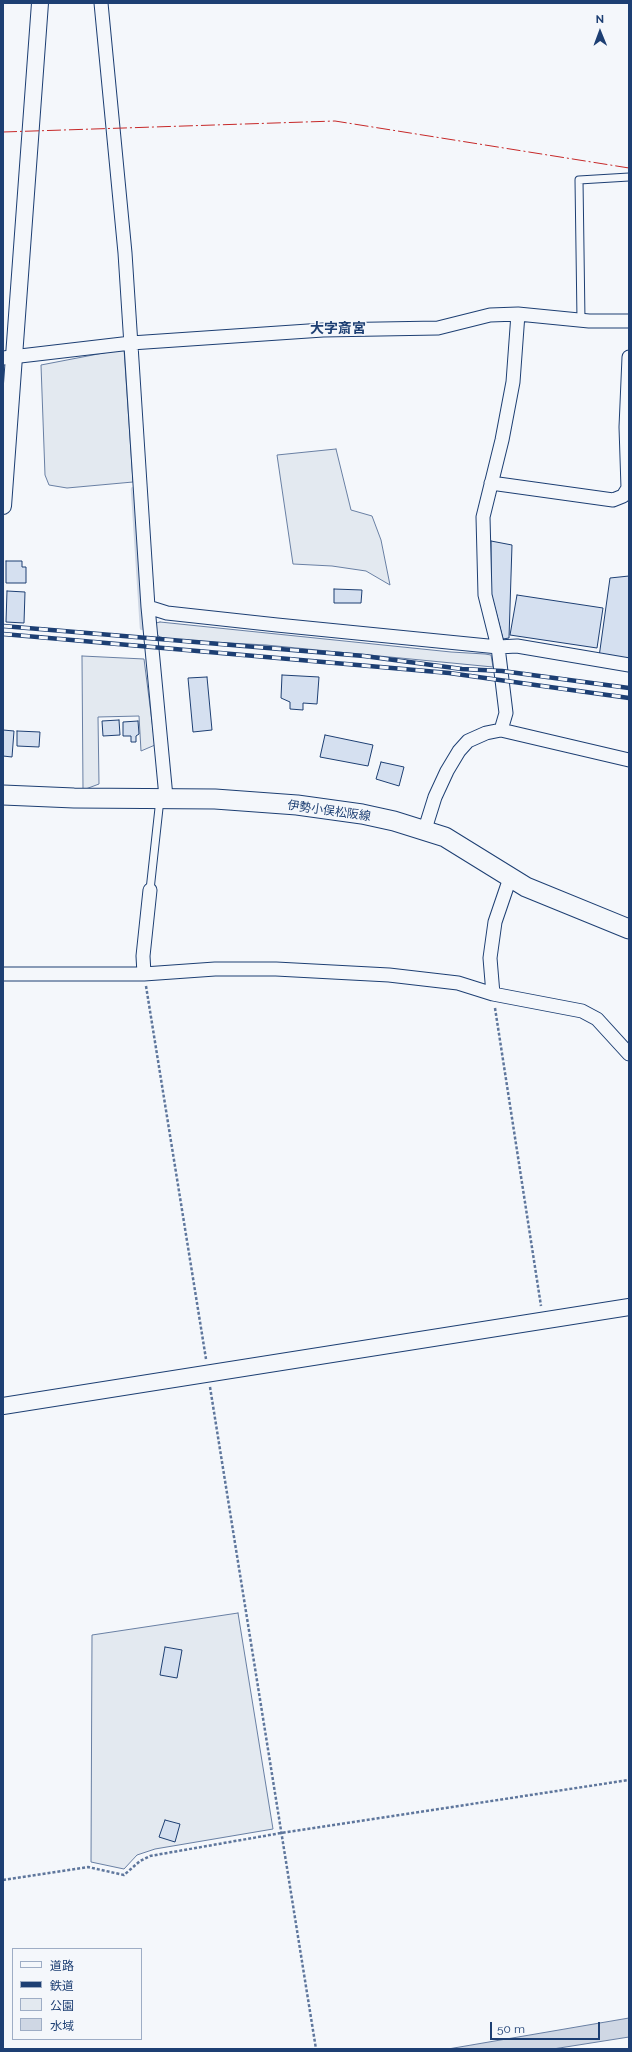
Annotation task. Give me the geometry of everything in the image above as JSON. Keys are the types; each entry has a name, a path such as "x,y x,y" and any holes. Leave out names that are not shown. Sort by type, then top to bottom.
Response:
{"main road":[{"name":"伊勢小俣松阪線","path":"3,795 108,798 163,797 297,805 362,814 425,829 445,837 510,878 543,895 629,929"}],"street":[{"path":"3,506 9,357 40,3"},
{"path":"102,3 125,253 148,607 163,797"},
{"path":"9,357 131,343 323,330 438,328 490,315 518,314 581,320 629,321"},
{"path":"501,730 506,713 498,647 485,595 483,517 502,440 513,382 518,314"},
{"path":"491,483 613,500 623,496 628,488 627,426 629,357"},
{"path":"148,607 167,613 222,619 498,647 517,646 629,665"},
{"path":"425,829 435,797 447,771 459,751 468,741 486,733 501,730 629,760"},
{"path":"493,994 490,958 495,922 510,878"},
{"path":"144,974 143,956 150,890"},
{"path":"3,974 144,974 215,969 276,969 389,975 458,983 493,994 582,1011 597,1019 629,1054"},
{"path":"3,1406 629,1307"}],"lane":[{"path":"581,320 579,180 629,177"},
{"path":"150,890 163,797"}],"path":[{"path":"144,974 316,2049"},
{"path":"493,994 544,1320"},
{"path":"3,1880 88,1867 124,1875 140,1861 150,1856 281,1833 629,1780"}],"green space":[{"path":"124,349 133,482 67,488 49,485 45,475 41,365"},
{"path":"336,449 351,510 372,516 381,540 390,585 366,571 332,566 293,564 277,455"},
{"path":"160,622 451,652 485,654 491,655 493,667 266,645 175,640 160,637 156,634 156,623"},
{"path":"82,656 144,659 155,745 141,751 139,716 98,717 99,784 83,790"},
{"path":"238,1613 273,1829 155,1849 137,1855 124,1869 91,1862 92,1635"}],"water":[{"path":"629,2018 629,2037 553,2049 448,2049"}],"building":[{"path":"491,541 512,545 509,638 503,639 491,593"},
{"path":"6,561 22,561 22,567 26,567 26,583 6,583"},
{"path":"629,576 629,661 599,657 610,578"},
{"path":"334,589 362,590 361,603 334,603"},
{"path":"7,591 25,592 24,623 6,622"},
{"path":"517,595 603,608 597,648 510,635"},
{"path":"282,675 319,677 317,704 303,703 303,710 290,709 290,702 281,698"},
{"path":"207,677 212,730 193,732 188,678"},
{"path":"119,720 120,735 103,736 102,721"},
{"path":"138,721 139,734 136,736 136,742 131,742 131,736 123,736 123,722"},
{"path":"3,730 14,731 12,757 3,756"},
{"path":"17,731 40,732 39,747 17,746"},
{"path":"325,735 373,745 368,766 320,757"},
{"path":"381,762 404,767 399,786 376,779"},
{"path":"165,1647 182,1650 177,1678 160,1675"},
{"path":"165,1820 180,1824 175,1842 159,1837"}],"waterway":[{"path":"133,489 142,628"}],"railway":[{"path":"3,626 364,656 462,669 502,671 629,688"},
{"path":"3,634 449,673 629,698"}],"power":[{"path":"3,132 335,121 629,168"}],"district":[{"name":"大字斎宮","path":"338,329"}]}
